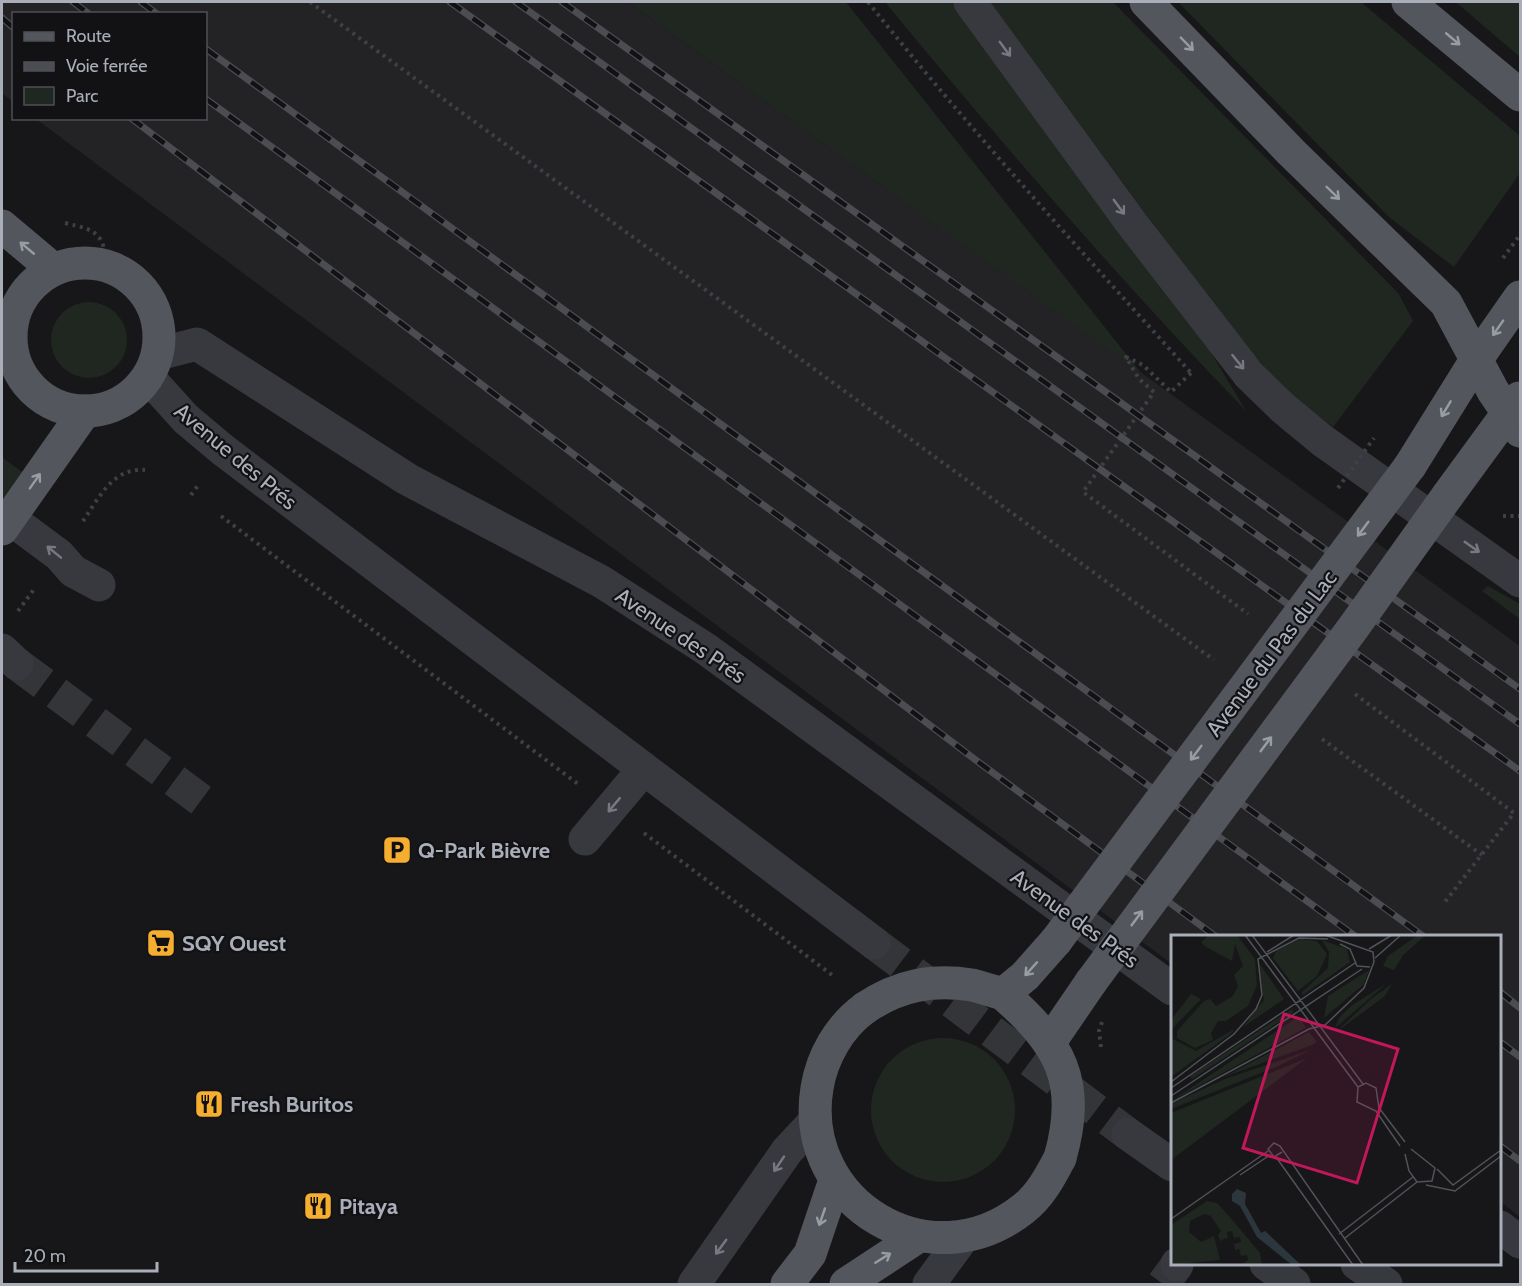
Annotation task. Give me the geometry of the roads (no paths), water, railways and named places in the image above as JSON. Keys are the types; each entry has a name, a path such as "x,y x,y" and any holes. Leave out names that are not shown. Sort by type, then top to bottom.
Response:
{"main road":[{"path":"1050,1042 1108,957 1353,628 1448,495 1516,414 1476,360 1446,303 1291,152 1146,2"},
{"path":"1408,2 1521,95"},
{"path":"2,226 53,269"},
{"name":"Avenue des Prés","path":"106,255 141,288 154,307 159,331 153,366 136,391 121,402 104,409 85,411 64,408 46,399 30,386 10,378 11,292 34,282 53,269 76,263 101,264 106,255"},
{"name":"Avenue du Pas du Lac","path":"1003,994 1025,976 1056,941 1410,465 1476,360 1521,297"},
{"path":"5,524 85,411"},
{"path":"950,982 1003,994 1034,1021 1050,1042 1063,1069 1070,1099 1069,1129 1060,1158 1052,1173 1023,1209 996,1226 964,1236 942,1238 919,1236 886,1225 857,1206 835,1180 821,1152 814,1122 820,1068 837,1035 855,1017 883,996 904,987 950,982"},
{"path":"787,1284 810,1254 835,1180"},
{"path":"846,1284 919,1236"}],"street":[{"path":"970,2 1133,225 1249,375 1283,408 1323,441 1521,581"},
{"name":"Avenue des Prés","path":"874,943 223,450 186,419 153,366 196,344 407,479 602,582 706,649 1171,988"},
{"path":"5,524 59,555 73,571 99,585"},
{"path":"585,839 643,770"},
{"path":"694,1284 787,1151 814,1122"},
{"path":"1128,1134 1171,1164"},
{"path":"1501,1228 1521,1242"},
{"path":"928,1284 964,1236"},
{"path":"1269,1265 1294,1284"},
{"path":"1360,1265 1386,1284"}],"tunnel":[{"path":"17,664 209,806"},
{"path":"874,943 1128,1134"},
{"path":"1163,1284 1177,1265"}],"railway":[{"path":"73,2 86,12"},
{"path":"141,2 154,12"},
{"path":"450,2 1520,771"},
{"path":"516,2 1520,724"},
{"path":"562,2 1520,689"},
{"path":"2,18 12,26"},
{"path":"207,50 1422,935"},
{"path":"207,100 1354,935"},
{"path":"134,120 981,764 1214,935"},
{"path":"1501,993 1520,1008"},
{"path":"1501,1043 1520,1057"},
{"path":"1501,1147 1520,1161"}],"place":[{"name":"Q-Park Bièvre","path":"397,850"},
{"name":"SQY Ouest","path":"161,943"},
{"name":"Fresh Buritos","path":"209,1104"},
{"name":"Pitaya","path":"318,1206"}]}
